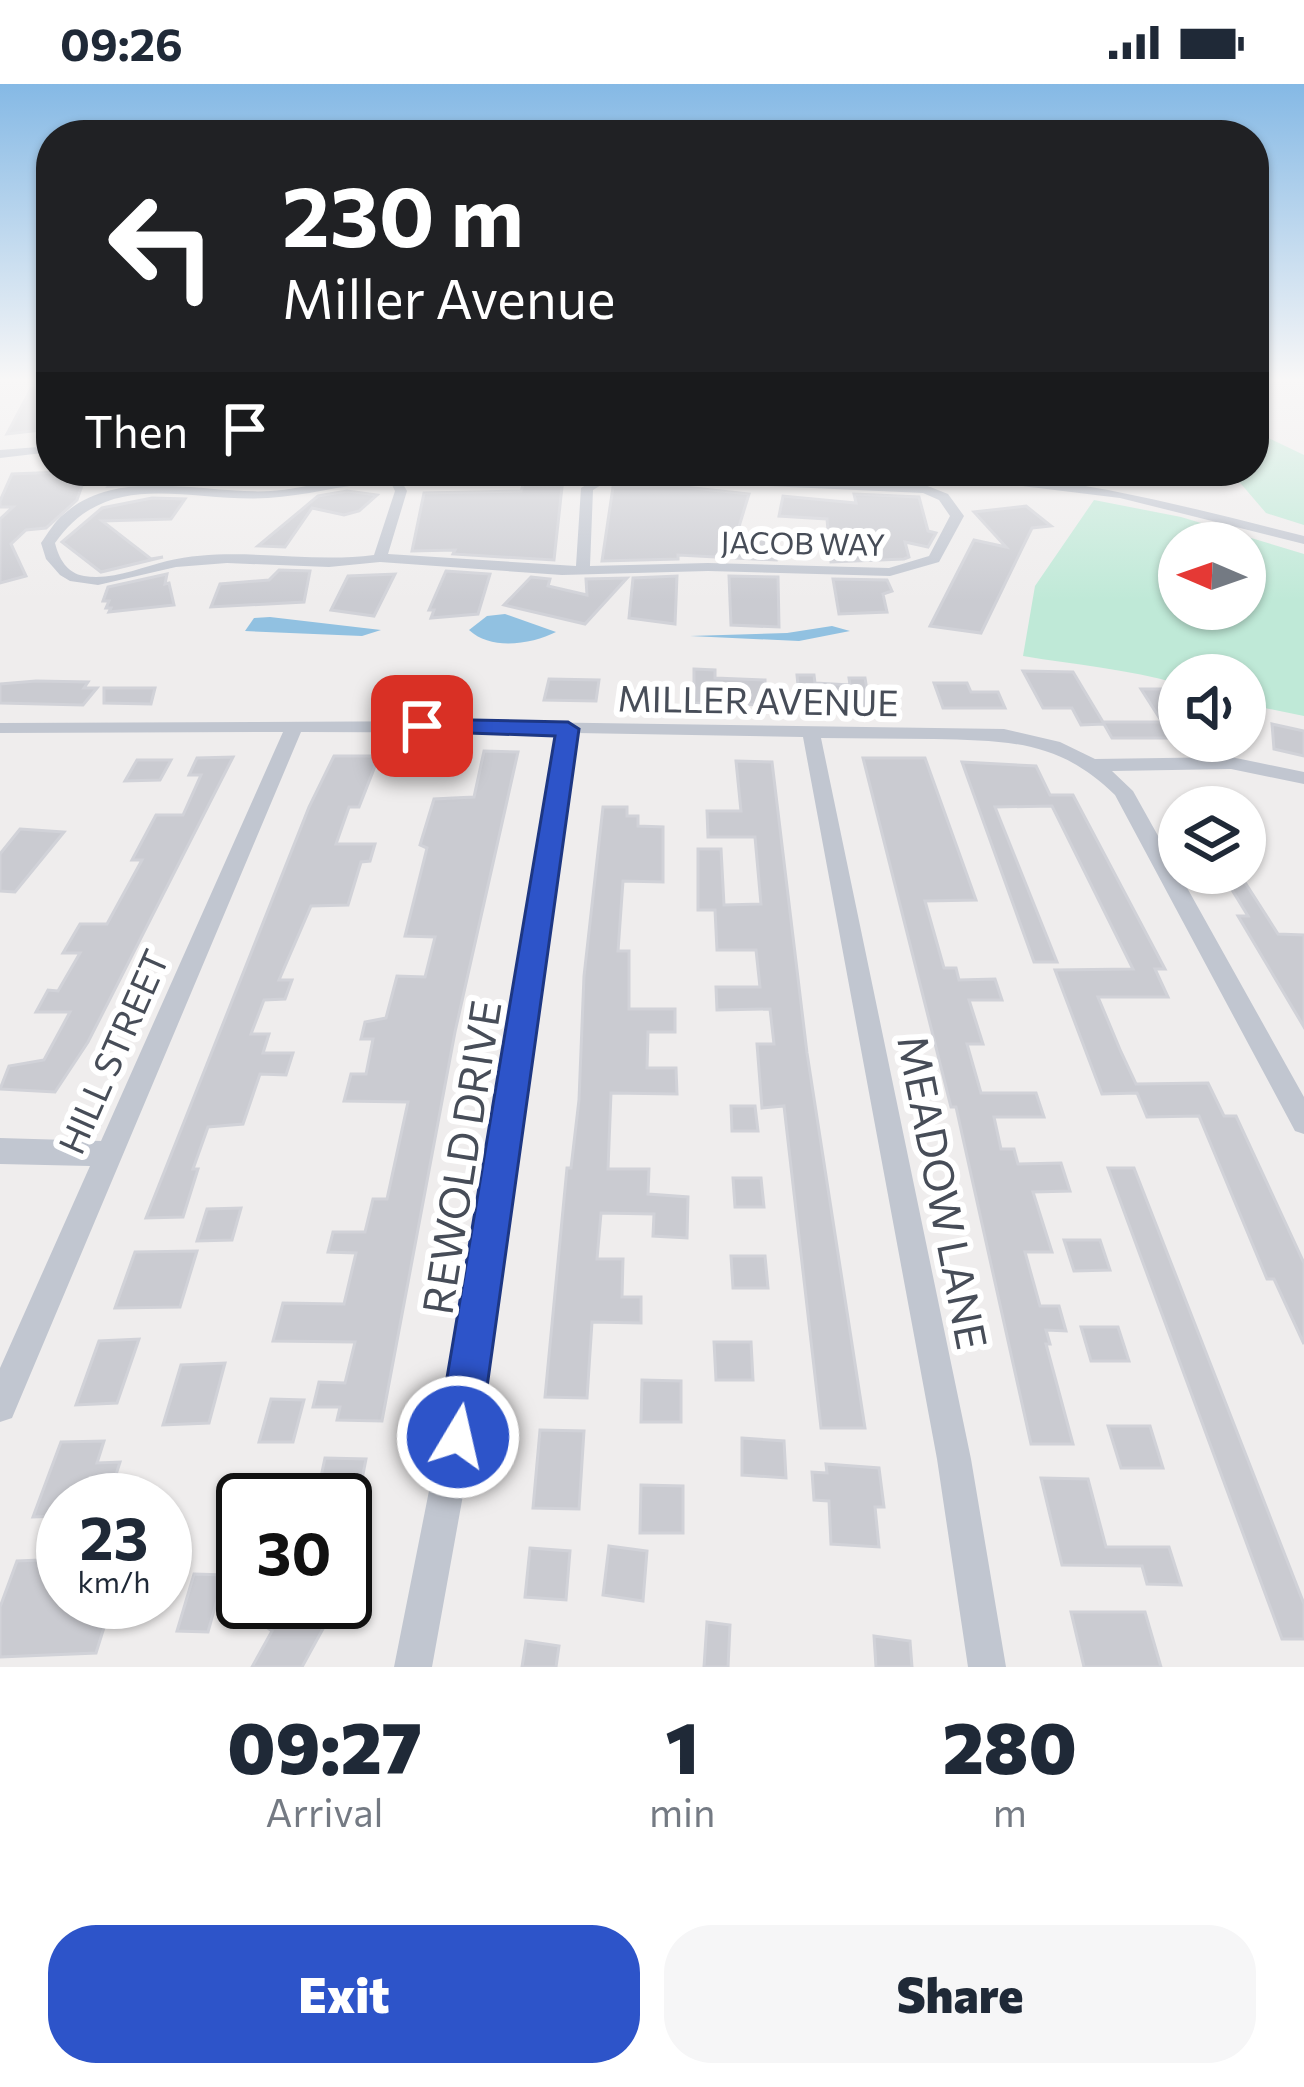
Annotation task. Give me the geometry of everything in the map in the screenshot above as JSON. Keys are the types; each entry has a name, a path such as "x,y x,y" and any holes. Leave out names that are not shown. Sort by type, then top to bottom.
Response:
{"street":[{"name":"JACOB WAY","path":"310,486 269,495 217,490 118,492 78,510 48,543 61,568 82,580 203,560 353,562 380,558 546,571 902,571 934,559 957,517 944,497 925,489 852,486"},
{"path":"380,558 400,501 395,486"},
{"name":"JACOB WAY","path":"583,569 591,486"},
{"path":"1055,486 1120,494 1304,541"},
{"name":"MILLER AVENUE","path":"0,728 1004,735 1065,749 1095,765 1133,807 1304,1122"},
{"name":"HILL STREET","path":"0,1406 294,728"},
{"name":"REWOLD DRIVE","path":"413,1667 468,1379 568,729"},
{"name":"MEADOW LANE","path":"812,735 954,1459 987,1667"},
{"path":"1095,765 1231,763 1304,778"},
{"path":"0,1150 106,1154"}],"green space":[{"path":"1269,454 1304,455 1304,525 1266,513 1243,486 1269,486"},
{"path":"1094,500 1198,522 1158,522 1158,630 1266,630 1266,543 1304,554 1304,716 1266,708 1266,654 1158,654 1158,679 1023,656 1035,586"}],"water":[{"path":"505,614 556,632 535,640 500,643 469,630 487,616"},
{"path":"254,618 381,630 362,636 245,631"},
{"path":"832,626 850,631 799,641 690,636 787,633"}],"building":[{"path":"36,473 36,486 82,486 77,500 46,528 26,530 11,544 26,576 0,583 0,519 13,507 0,507 0,501 12,474"},
{"path":"523,486 562,486 554,560 453,554 455,550 412,551 424,493 521,491"},
{"path":"675,486 749,494 737,533 772,534 776,560 678,555 678,559 602,561 613,487"},
{"path":"347,491 377,495 359,511 344,515 312,508 285,547 258,546 318,496"},
{"path":"854,494 919,497 928,531 936,533 928,547 905,542 909,557 904,559 831,562 827,519 779,516 783,496 856,503"},
{"path":"152,498 185,499 171,519 102,521 151,559 163,557 101,572 62,542 102,508"},
{"path":"1026,506 1051,526 1032,528 981,633 930,626 974,540 1006,547 974,512"},
{"path":"279,570 310,571 304,602 211,607 220,584 269,580"},
{"path":"446,571 490,574 478,614 431,618 434,610 429,610"},
{"path":"167,574 165,584 169,583 174,605 109,612 111,608 106,608 109,601 103,601 108,587"},
{"path":"395,574 374,616 331,610 348,576"},
{"path":"677,576 675,624 629,618 633,578"},
{"path":"729,576 778,577 779,627 731,625"},
{"path":"531,577 550,579 548,586 587,595 586,579 627,578 585,624 504,605"},
{"path":"833,579 887,580 892,591 883,594 887,612 839,614"},
{"path":"694,669 715,670 715,678 765,680 765,705 694,703"},
{"path":"1023,671 1073,672 1103,722 1158,722 1158,738 1112,738 1104,724 1081,725 1072,708 1043,708"},
{"path":"797,675 814,675 815,683 850,685 849,678 865,678 870,708 800,706"},
{"path":"549,679 599,680 596,701 544,700"},
{"path":"88,682 84,688 97,688 83,705 0,703 0,684"},
{"path":"934,683 967,683 971,692 998,692 1005,708 943,708"},
{"path":"104,688 155,688 151,704 104,703"},
{"path":"1141,689 1158,689 1158,716"},
{"path":"1272,724 1304,731 1304,756 1274,749"},
{"path":"484,751 518,752 455,1032 382,1421 337,1420 340,1407 313,1407 319,1382 345,1383 355,1342 273,1341 283,1303 344,1304 356,1253 328,1252 333,1232 365,1232 373,1199 387,1199 408,1102 344,1101 351,1074 366,1074 373,1039 361,1039 365,1022 386,1018 397,976 425,977 435,937 405,936 427,848 420,845 434,799 474,797"},
{"path":"334,756 379,756 359,807 349,807 336,844 375,844 370,861 361,862 348,905 311,906 279,980 292,980 285,999 264,1000 251,1034 269,1034 263,1053 293,1053 286,1075 260,1074 243,1124 208,1127 183,1217 146,1218 309,807"},
{"path":"233,757 88,1042 55,1092 0,1089 9,1066 44,1060 70,1012 36,1012 48,990 58,991 80,953 63,953 80,924 107,924 142,860 132,860 156,815 183,815 201,775 189,775 197,758"},
{"path":"863,758 925,758 976,900 925,901 944,968 956,968 959,980 995,979 1002,1000 969,1000 983,1044 967,1044 981,1093 1036,1093 1044,1117 994,1117 1001,1149 1014,1149 1018,1164 1061,1163 1070,1191 1033,1192 1052,1252 1025,1252 1040,1306 1059,1306 1066,1331 1046,1330 1050,1344 1046,1344 1073,1444 1031,1444 956,1107 951,1107"},
{"path":"137,760 171,760 160,780 125,781"},
{"path":"736,761 772,762 807,1053 865,1428 821,1428 784,1106 762,1108 757,1044 774,1044 770,1009 717,1010 716,987 760,987 756,950 717,950 715,910 698,910 698,849 721,849 724,905 761,904 755,837 708,837 707,811 741,811"},
{"path":"962,762 1036,766 1050,795 1073,795 1165,969 1155,969 1168,997 1098,997 1121,1052 1136,1084 1208,1083 1224,1116 1236,1116 1304,1263 1304,1344 1274,1279 1267,1279 1199,1116 1147,1117 1137,1093 1102,1094 1055,970 1133,969 1052,806 995,807 1057,962 1034,962"},
{"path":"603,807 627,807 627,816 638,816 638,826 663,827 663,882 623,881 618,951 629,951 629,1009 675,1009 675,1032 648,1032 647,1068 676,1068 677,1094 611,1093 608,1169 649,1169 648,1194 688,1197 687,1238 653,1236 654,1214 601,1213 597,1259 623,1259 622,1297 641,1297 641,1323 592,1322 587,1398 545,1397 567,1168 571,1168 579,1100 584,976"},
{"path":"20,829 64,832 15,892 0,891 0,854"},
{"path":"1235,894 1252,894 1278,934 1304,935 1304,1027 1238,916 1248,916"},
{"path":"731,1106 755,1106 758,1131 732,1131"},
{"path":"1108,1168 1134,1168 1304,1604 1304,1639 1282,1639"},
{"path":"733,1178 761,1178 764,1207 735,1207"},
{"path":"241,1208 232,1240 197,1241 207,1209"},
{"path":"1064,1240 1100,1240 1110,1270 1074,1271"},
{"path":"197,1251 180,1307 115,1308 135,1252"},
{"path":"731,1256 765,1256 768,1288 733,1288"},
{"path":"1081,1327 1118,1327 1129,1361 1091,1361"},
{"path":"139,1339 117,1403 76,1405 99,1341"},
{"path":"714,1342 751,1342 753,1380 716,1380"},
{"path":"225,1363 209,1423 163,1425 181,1365"},
{"path":"642,1380 681,1381 681,1422 641,1422"},
{"path":"271,1399 304,1400 293,1442 259,1442"},
{"path":"1108,1426 1150,1426 1163,1468 1121,1468"},
{"path":"540,1430 584,1431 579,1509 533,1508"},
{"path":"742,1438 784,1441 786,1478 742,1475"},
{"path":"104,1441 97,1463 120,1462 117,1473 49,1473 61,1442"},
{"path":"325,1458 366,1459 363,1473 322,1473"},
{"path":"826,1464 879,1468 884,1507 875,1507 879,1547 831,1544 829,1501 814,1500 812,1472 827,1473"},
{"path":"1041,1478 1088,1479 1106,1547 1169,1547 1181,1585 1147,1584 1142,1566 1062,1565"},
{"path":"641,1485 683,1486 683,1533 640,1533"},
{"path":"609,1546 647,1551 643,1601 603,1595"},
{"path":"530,1548 570,1551 566,1600 525,1597"},
{"path":"36,1560 36,1629 104,1629 96,1653 0,1657 0,1607 17,1561"},
{"path":"194,1574 216,1575 216,1604 208,1632 177,1631 192,1629"},
{"path":"1071,1612 1145,1612 1161,1667 1084,1667"},
{"path":"707,1622 730,1625 728,1667 704,1667"},
{"path":"323,1629 302,1667 252,1667 272,1631"},
{"path":"874,1636 910,1641 912,1667 876,1667"},
{"path":"526,1641 559,1646 556,1667 522,1667"}],"route":[{"path":"422,726 568,729 458,1437"}]}
